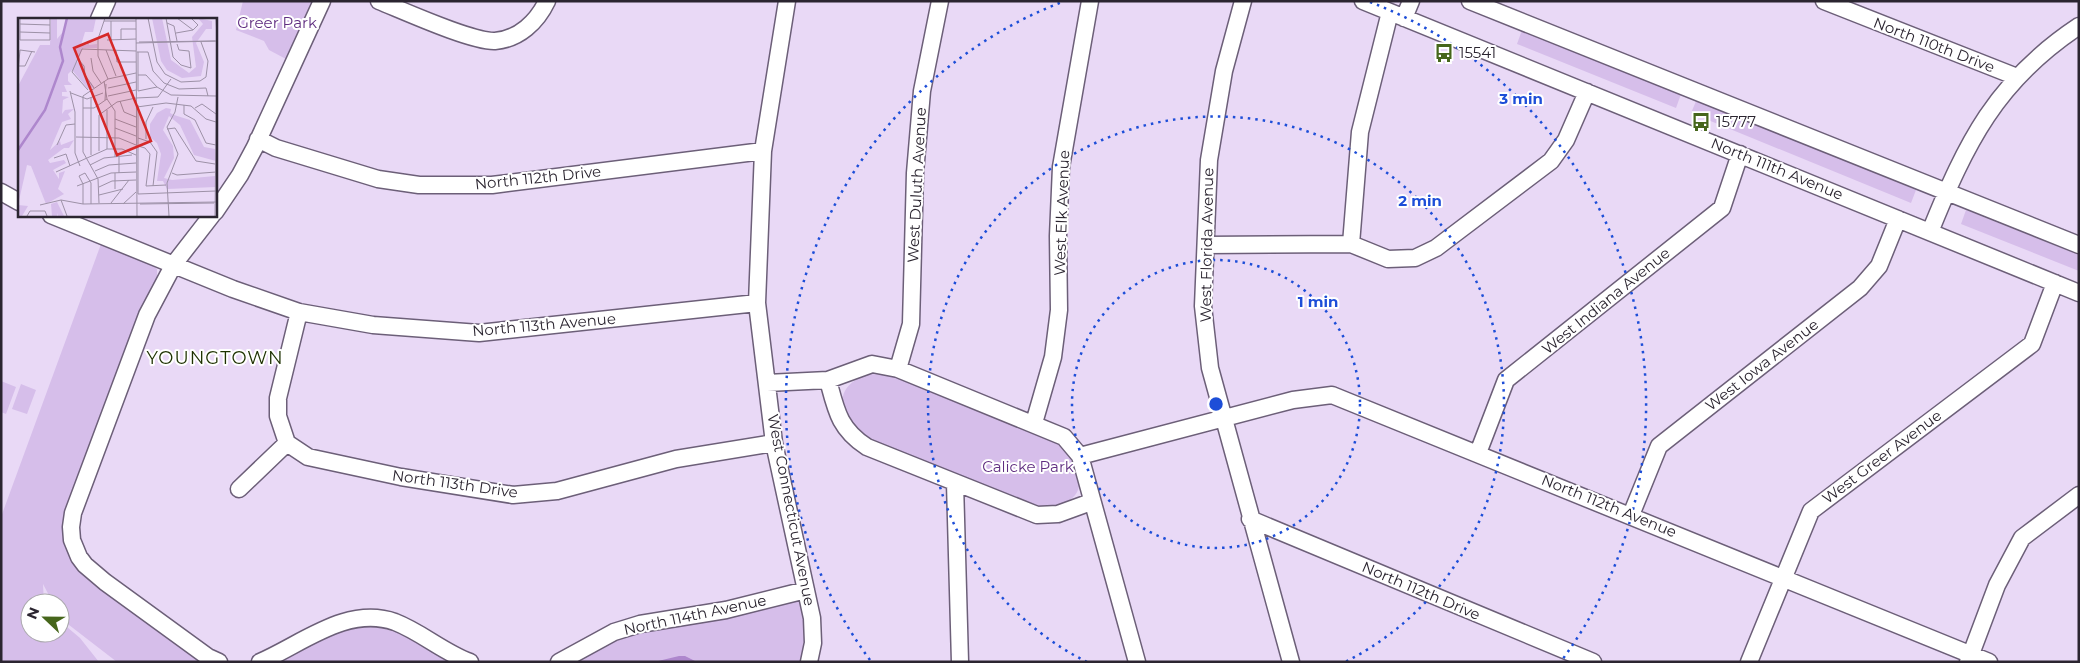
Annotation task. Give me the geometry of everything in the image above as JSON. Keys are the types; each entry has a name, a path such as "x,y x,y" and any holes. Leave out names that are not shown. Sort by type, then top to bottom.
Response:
{"street":[{"path":"99,18 107,1"},
{"path":"216,211 240,175 322,1"},
{"path":"379,1 478,38 495,41 519,34 535,21 547,1"},
{"name":"West Connecticut Avenue","path":"787,1 763,151 757,303 774,444 814,629 809,662"},
{"name":"West Duluth Avenue","path":"898,369 911,324 915,173 922,91 940,1"},
{"name":"West Elk Avenue","path":"1034,423 1053,357 1060,310 1058,236 1061,167 1090,1"},
{"name":"West Florida Avenue","path":"1243,1 1224,71 1209,160 1203,306 1210,368 1222,417 1291,662"},
{"name":"North 111th Avenue","path":"1363,1 2079,293"},
{"path":"1351,244 1360,132 1397,15 1411,1"},
{"path":"1470,1 1946,191 2077,240"},
{"name":"North 110th Drive","path":"1824,1 2017,77"},
{"path":"1930,232 1946,191 1971,140 1992,106 2017,77 2056,41 2079,26"},
{"path":"1206,245 1351,244 1388,259 1415,258 1436,248 1551,161 1566,140 1587,92"},
{"name":"North 112th Drive","path":"258,139 276,148 378,179 419,185 492,185 763,151"},
{"name":"West Indiana Avenue","path":"1478,453 1506,380 1722,208 1740,154"},
{"path":"1,192 18,201"},
{"name":"North 113th Avenue","path":"54,216 233,289 300,312 373,325 479,333 757,303"},
{"path":"211,216 174,264 147,315 73,513 71,528 76,551 85,565 105,582 213,660"},
{"name":"West Iowa Avenue","path":"1632,515 1659,446 1860,288 1879,266 1898,219"},
{"name":"West Greer Avenue","path":"1749,662 1811,511 2032,344 2056,283"},
{"path":"239,489 287,443 278,416 278,398 300,312"},
{"path":"767,383 828,380 872,364 898,369 1034,423 1064,437 1080,456 1090,502 1137,662"},
{"path":"828,380 839,419 853,438 867,447 1037,515 1058,514 1090,502"},
{"name":"North 112th Avenue","path":"1080,456 1222,417 1301,398 1332,395 1632,515 1969,658 1989,662"},
{"name":"North 113th Drive","path":"287,443 308,457 401,477 513,495 557,491 676,459 774,444"},
{"path":"955,483 960,662"},
{"path":"1969,658 1997,585 2022,538 2079,495"},
{"name":"North 112th Drive","path":"1250,519 1593,662"},
{"name":"North 114th Avenue","path":"560,662 614,632 640,624 726,610 806,590"},
{"path":"260,662 340,621 364,618 396,622 470,662"}],"green space":[{"name":"Greer Park","path":"243,1 312,1 286,59 269,50 264,41 236,30"},
{"path":"1522,30 1681,94 1676,108 1517,44"},
{"path":"1697,99 1916,190 1911,203 1691,113"},
{"path":"1966,210 2079,255 2079,271 1961,224"},
{"path":"101,244 153,266 157,269 157,277 138,318 66,513 87,576 200,662 117,662 70,626 70,593 48,593 43,584 43,593 20,593 20,643 70,643 70,630 80,638 99,662 1,662 1,517"},
{"name":"Calicke Park","path":"869,374 893,375 1058,444 1070,457 1077,470 1078,491 1072,499 1062,504 1047,506 1029,505 869,439 851,423 845,414 843,395 856,380"},
{"path":"1,381 16,387 6,414 1,412"},
{"path":"21,384 36,390 27,414 12,409"},
{"path":"796,600 803,606 804,620 804,641 800,662 571,662 635,631"},
{"path":"375,626 399,633 452,662 278,662 336,633"}],"shaded area":[{"path":"685,656 697,662 654,662"}],"place":[{"name":"15541","path":"1444,53"},
{"name":"15777","path":"1701,122"}],"district":[{"name":"YOUNGTOWN","path":"215,358"}]}
